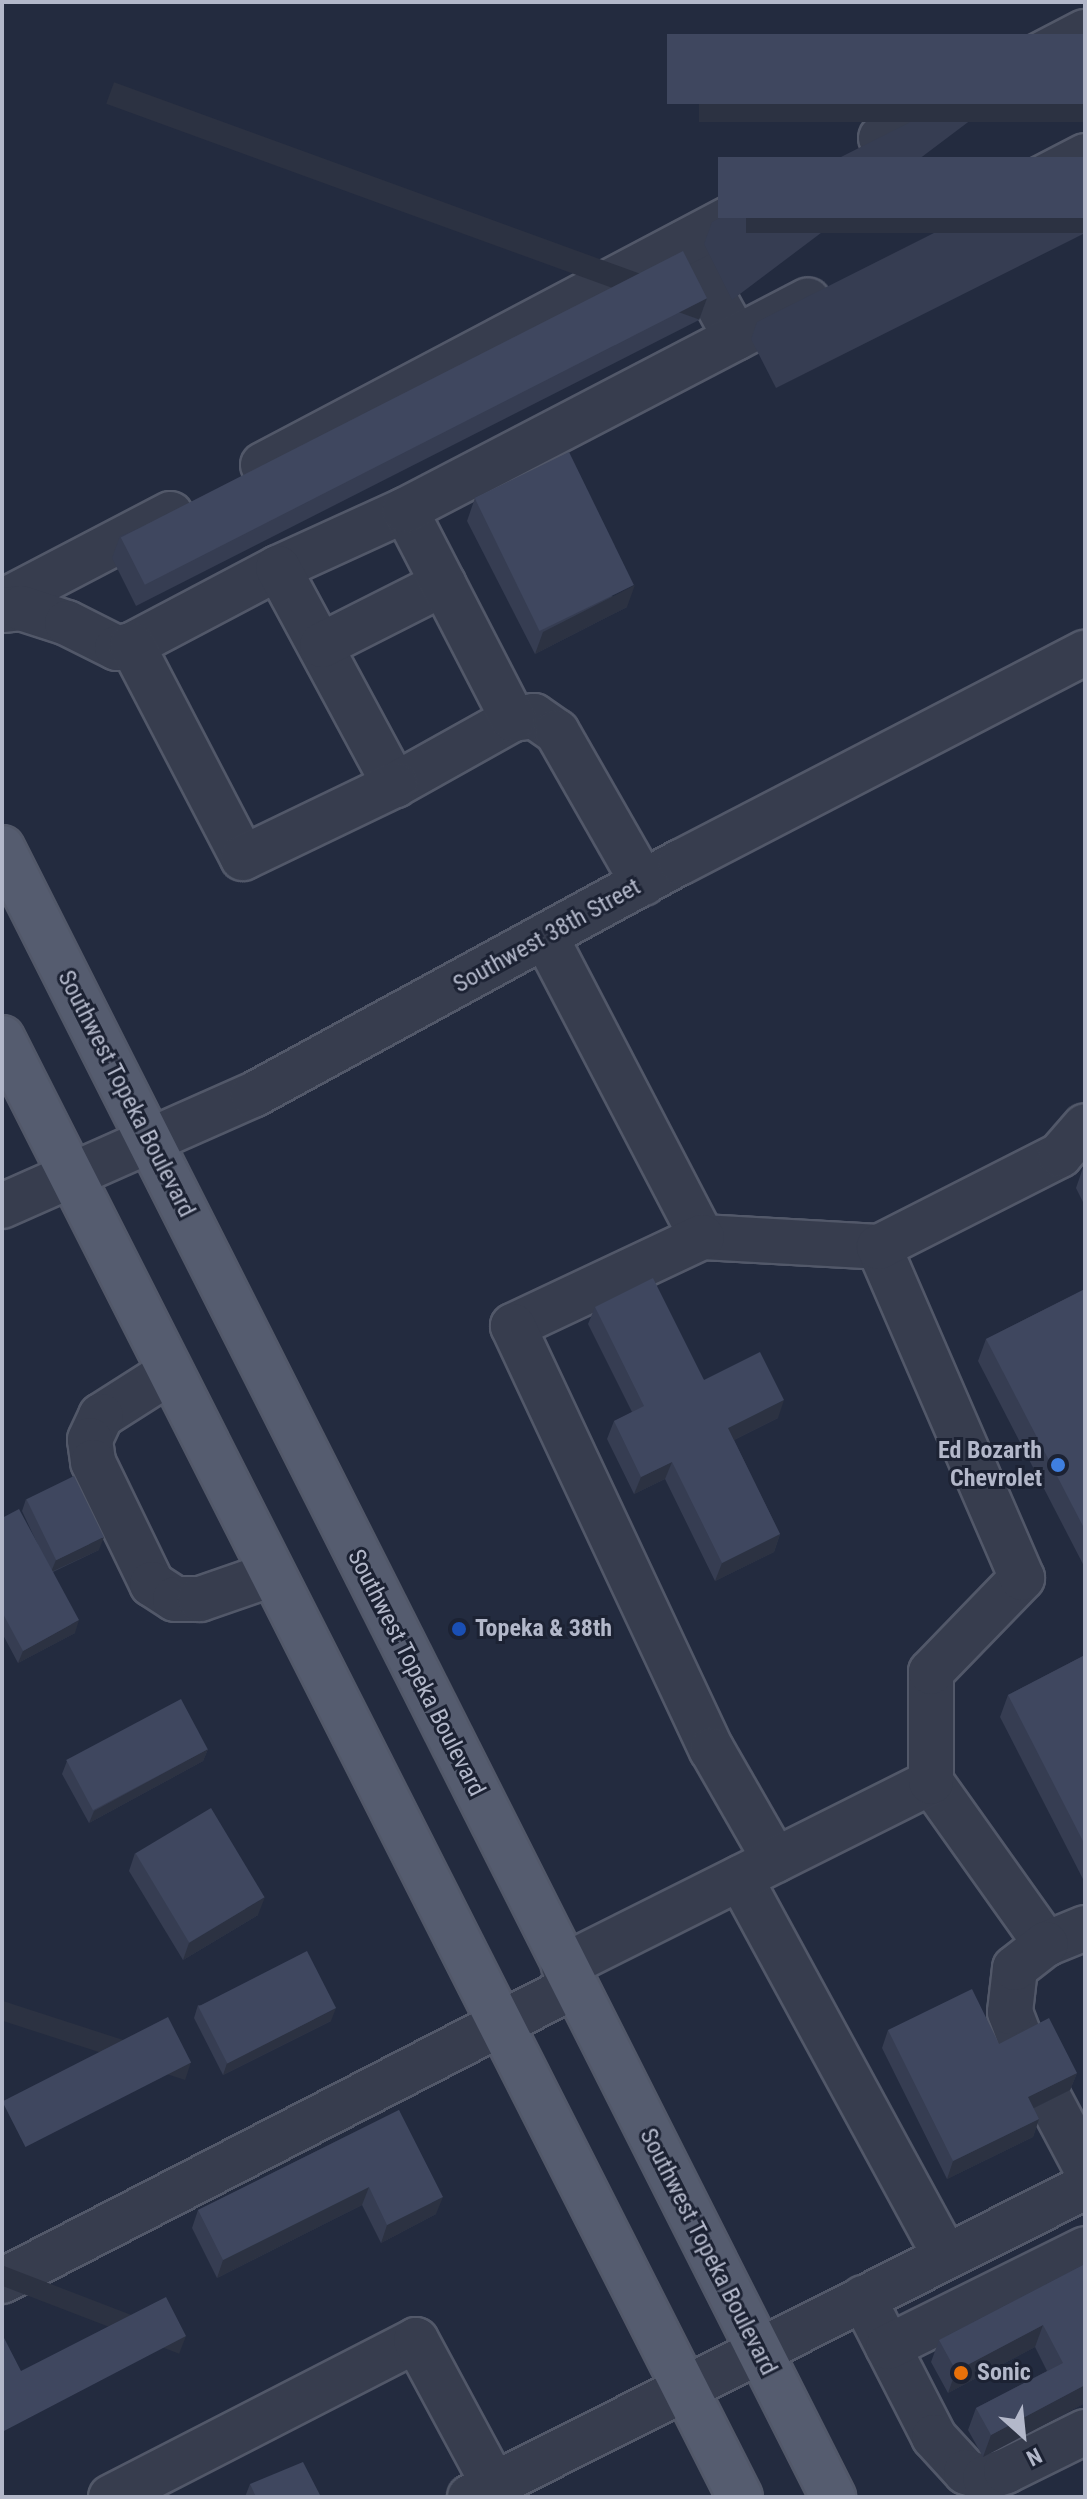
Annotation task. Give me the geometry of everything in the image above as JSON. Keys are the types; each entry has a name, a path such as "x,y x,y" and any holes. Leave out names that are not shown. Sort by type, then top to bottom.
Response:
{"main road":[{"name":"Southwest Topeka Boulevard","path":"2,848 833,2497"},
{"path":"2,1038 740,2497"}],"street":[{"path":"839,160 1085,32"},
{"path":"945,229 1085,156"},
{"path":"2,602 797,183"},
{"path":"684,243 736,338"},
{"path":"2,610 21,608 117,648 132,645 278,568 405,510 847,280"},
{"path":"405,510 513,719"},
{"path":"278,568 395,785"},
{"path":"322,645 443,584"},
{"path":"132,645 243,858 395,785 513,719 534,716 557,732 643,883"},
{"name":"Southwest 38th Street","path":"2,1206 253,1095 643,883 1085,653"},
{"path":"545,936 702,1237"},
{"path":"945,2255 758,1869 712,1750 513,1326 702,1237 879,1247 1060,1155 1085,1126"},
{"path":"879,1247 1022,1578 931,1672 931,1782 1066,1936 1015,1968 1010,2012 1023,2046"},
{"path":"170,1372 101,1416 90,1440 93,1462 152,1584 175,1599 200,1599 272,1574"},
{"path":"2,2281 499,2023 569,1976 758,1869 931,1782"},
{"path":"1050,2100 1085,2166"},
{"path":"111,2497 416,2340 482,2491 543,2481 685,2390 945,2255 1085,2187"},
{"path":"888,2347 1085,2249"},
{"path":"863,2298 934,2437 966,2472 985,2478 1006,2471 1085,2432"}],"building":[{"path":"667,34 1085,34 1085,104 667,104"},
{"path":"718,157 1085,157 1085,218 718,218"},
{"path":"683,251 707,298 145,585 121,537"},
{"path":"569,452 634,585 540,631 475,498"},
{"path":"653,1278 704,1380 760,1352 784,1400 728,1428 780,1534 722,1563 672,1462 641,1477 614,1421 644,1406 595,1307"},
{"name":"Ed Bozarth Chevrolet","path":"1085,1289 1085,1530 986,1339"},
{"path":"74,1476 104,1537 56,1560 26,1499"},
{"path":"19,1509 79,1620 23,1651 2,1612 2,1518"},
{"path":"1085,1655 1085,1845 1008,1695"},
{"path":"181,1699 208,1749 93,1810 66,1760"},
{"path":"211,1808 265,1897 189,1942 136,1853"},
{"path":"307,1951 336,2008 227,2063 198,2006"},
{"path":"972,1989 999,2044 1049,2018 1077,2073 1028,2097 1039,2119 953,2161 888,2030"},
{"path":"168,2017 191,2062 25,2147 2,2101"},
{"path":"399,2110 443,2197 387,2225 369,2187 223,2260 198,2210"},
{"path":"1085,2264 1085,2385 991,2435 976,2408 1063,2363 1043,2325 956,2371 939,2340"},
{"path":"166,2297 186,2336 2,2432 2,2334 21,2371"},
{"path":"303,2462 321,2497 256,2497 250,2484"}],"place":[{"name":"Ed Bozarth Chevrolet","path":"1058,1465"},
{"name":"Topeka & 38th","path":"459,1629"},
{"name":"Sonic","path":"961,2373"}]}
